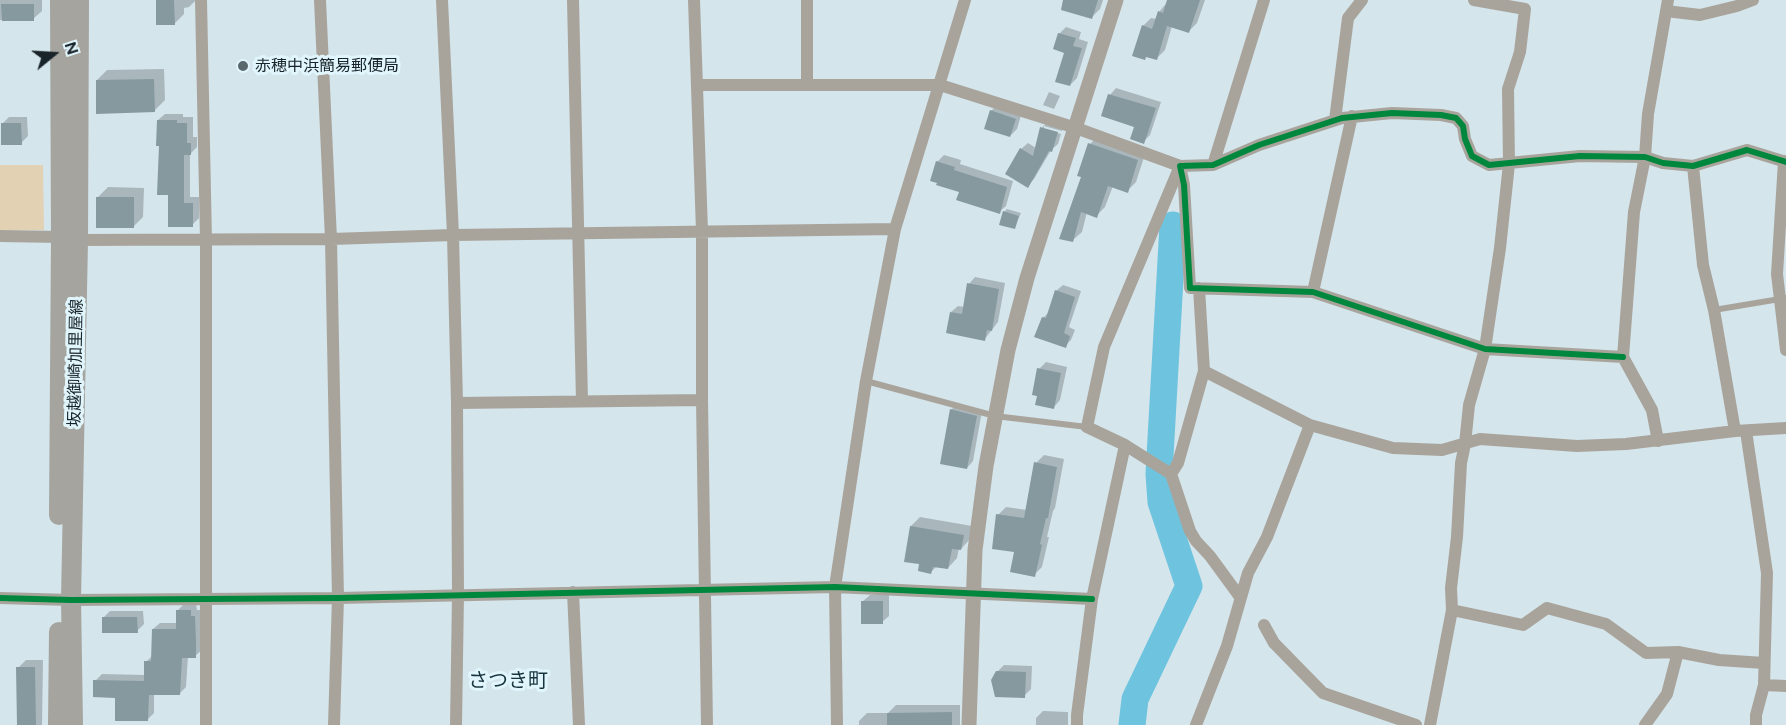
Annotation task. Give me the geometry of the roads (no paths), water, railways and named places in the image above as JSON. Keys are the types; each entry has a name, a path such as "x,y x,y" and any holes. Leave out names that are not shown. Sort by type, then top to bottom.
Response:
{"main road":[{"name":"坂越御崎加里屋線","path":"60,0 70,238"},
{"name":"坂越御崎加里屋線","path":"58,725 65,600 70,238 79,0"},
{"name":"坂越御崎加里屋線","path":"65,600 73,725"}],"street":[{"path":"201,0 206,240 206,725"},
{"path":"320,0 332,239 338,598 334,725"},
{"path":"442,0 453,235 457,403 456,725"},
{"path":"573,0 582,401"},
{"path":"694,0 702,231 707,725"},
{"path":"807,0 807,84"},
{"path":"837,725 835,587 866,381 895,229 965,0"},
{"path":"969,725 978,520 1008,350 1027,278 1116,0"},
{"path":"1214,165 1264,0"},
{"path":"1335,120 1348,18 1362,0"},
{"path":"1430,725 1452,610 1450,588 1468,405 1485,349 1500,248 1509,164 1508,89 1520,52 1525,9 1474,0"},
{"path":"1658,441 1652,410 1623,357 1634,212 1645,157 1648,114 1667,6 1700,15 1753,0"},
{"path":"698,85 940,85 1076,128 1180,166 1214,165 1259,145 1335,120 1352,116 1392,113 1442,115 1456,118 1463,126 1465,139 1472,156 1489,165 1580,156 1645,157 1663,164 1693,166 1747,150 1785,162 1777,274 1783,298 1786,350"},
{"path":"1313,292 1352,116"},
{"path":"1180,166 1184,185 1190,288 1313,292 1485,349 1623,357"},
{"path":"1180,166 1104,347 1087,428 1125,445 1171,474 1190,531 1240,597"},
{"path":"1693,166 1703,265 1741,431 1767,573 1764,685 1754,722"},
{"path":"0,236 206,240 895,229"},
{"path":"1171,474 1178,463 1204,371 1199,288"},
{"path":"1204,371 1310,425 1393,448 1442,450 1480,439 1577,446 1658,441 1786,428"},
{"path":"457,403 702,400"},
{"path":"1196,725 1227,646 1248,573 1267,537 1310,425"},
{"path":"1077,725 1092,598 1125,445"},
{"path":"0,598 65,600 338,598 835,587 1092,598"},
{"path":"573,592 579,725"},
{"path":"1452,610 1523,625 1547,608 1606,624 1646,653 1678,652 1719,660 1764,663"},
{"path":"1264,625 1274,643 1323,693 1416,725"},
{"path":"1645,725 1667,694 1678,652"},
{"path":"1764,685 1786,686"}],"lane":[{"path":"1714,310 1783,298"},
{"path":"866,381 995,416 1087,428"}],"waterway":[{"path":"1132,725 1135,699 1189,586 1161,502 1159,474 1173,225"}],"place":[{"name":"赤穂中浜簡易郵便局","path":"243,66"}],"district":[{"name":"さつき町","path":"508,681"}]}
